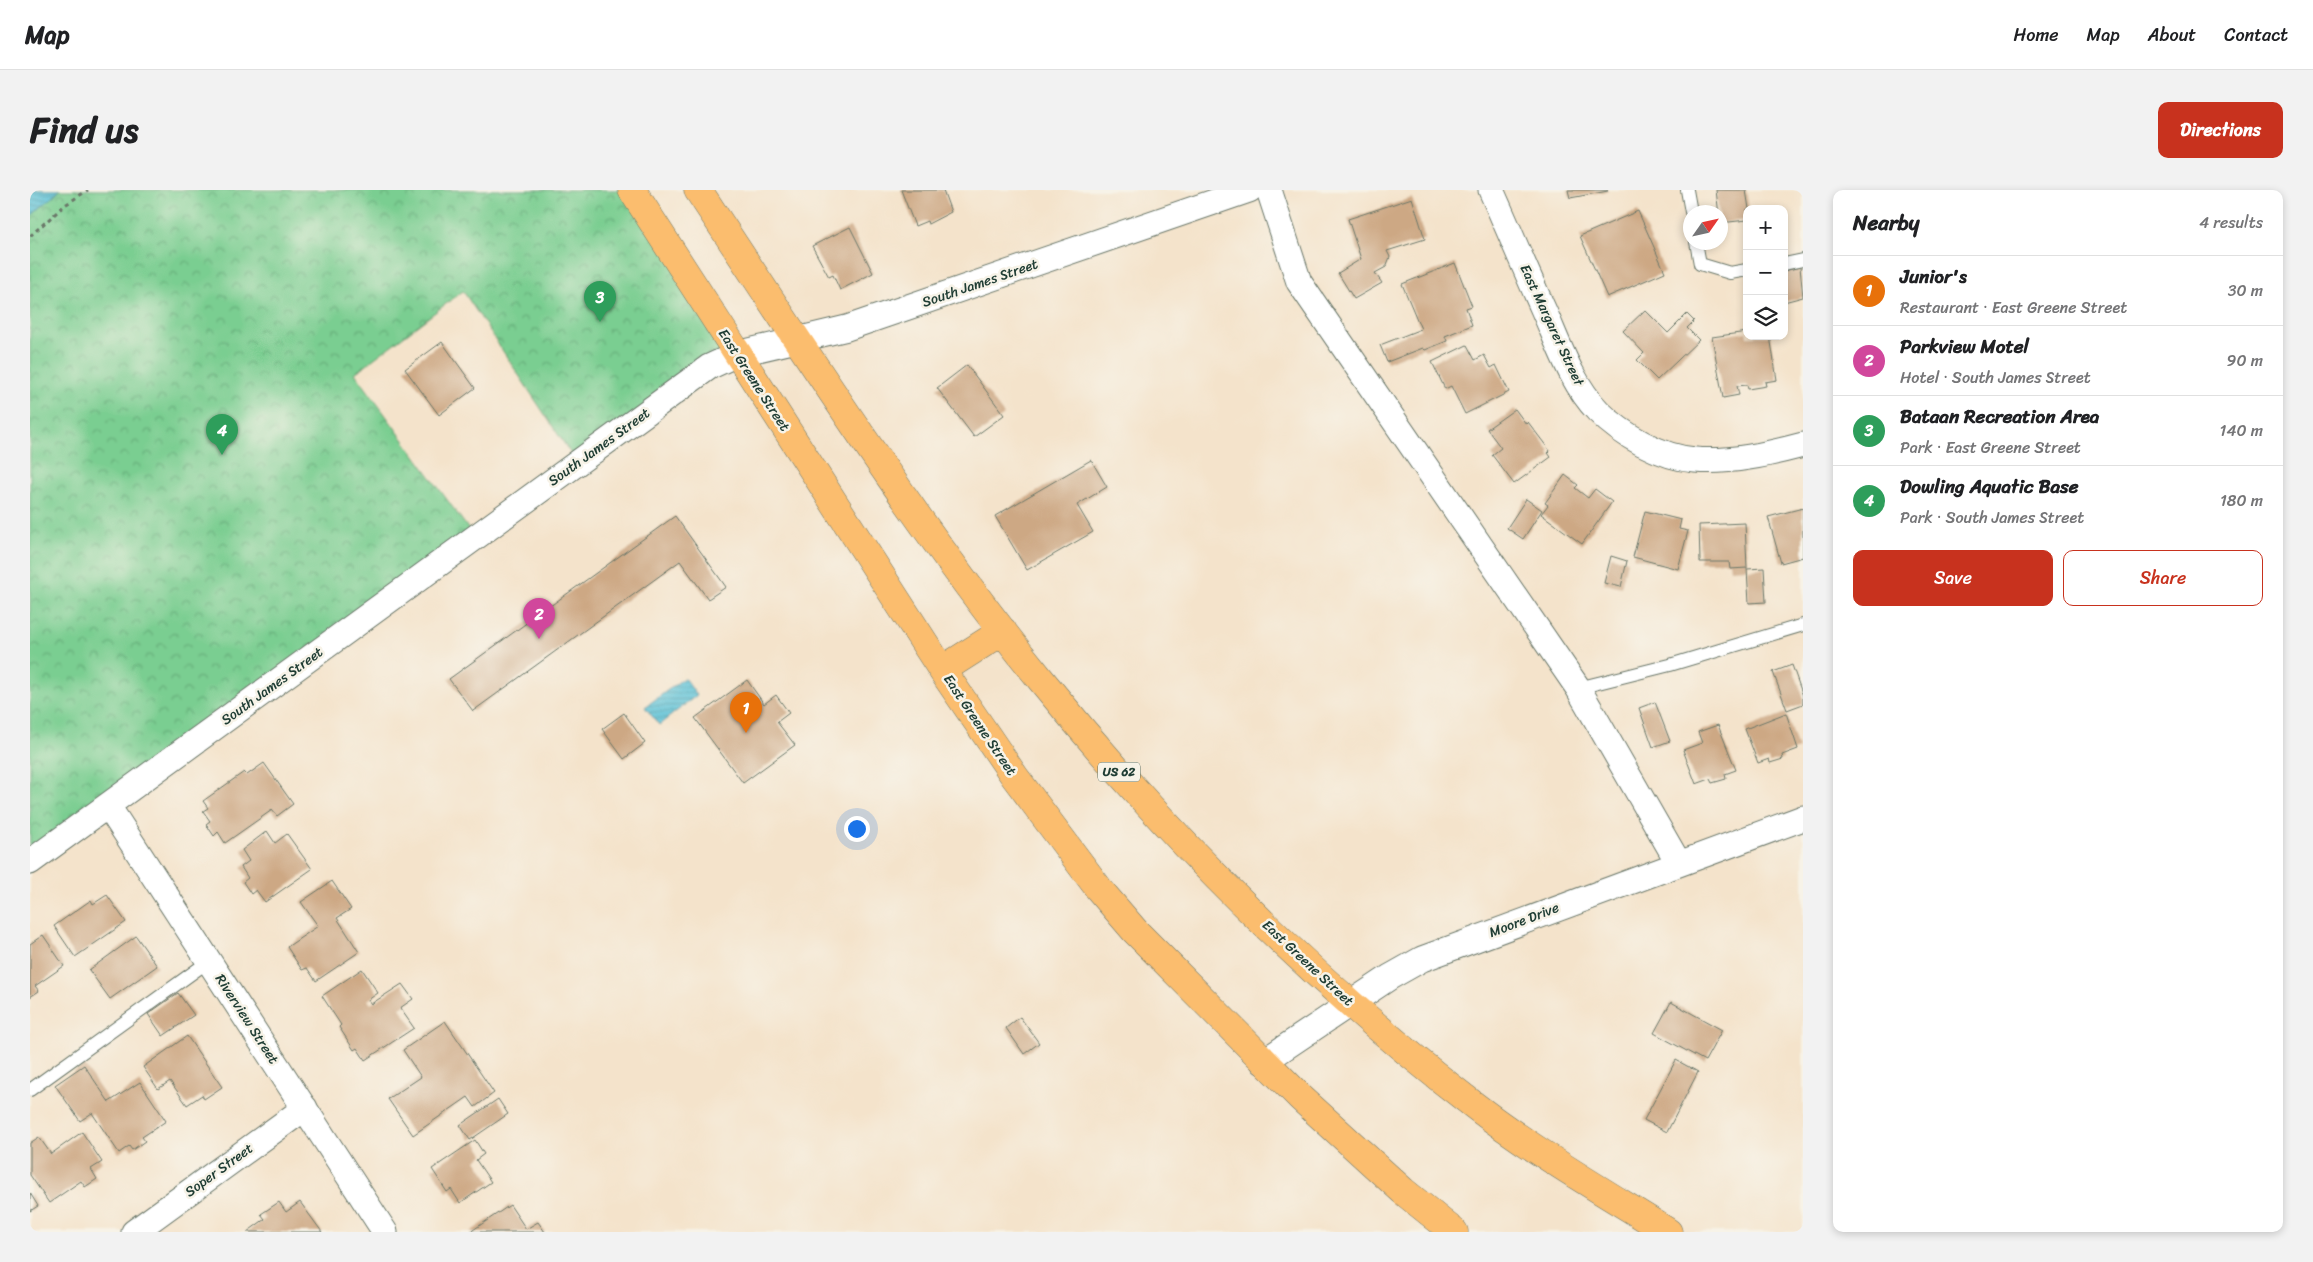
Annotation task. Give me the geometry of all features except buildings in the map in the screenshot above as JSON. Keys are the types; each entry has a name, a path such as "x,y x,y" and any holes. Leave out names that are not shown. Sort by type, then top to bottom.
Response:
{"highway":[{"name":"East Greene Street","path":"632,190 942,670 1015,778 1099,890 1135,931 1263,1062 1389,1178 1454,1232"},
{"name":"East Greene Street","path":"698,190 859,433 1004,632 1115,768 1193,852 1293,950 1351,1003 1476,1107 1668,1232"},
{"name":"East Greene Street","path":"942,670 1004,632"}],"street":[{"name":"South James Street","path":"30,862 698,374 737,354 847,328 1249,190"},
{"path":"1269,190 1298,282 1578,688 1678,862"},
{"name":"East Margaret Street","path":"1491,190 1563,355 1582,389 1598,411 1615,425 1652,448 1694,460 1758,456 1803,445"},
{"name":"Riverview Street","path":"108,806 385,1232"},
{"name":"Moore Drive","path":"1263,1062 1351,1003 1422,959 1678,862 1803,818"},
{"name":"Soper Street","path":"134,1232 305,1108"}],"lane":[{"path":"1687,190 1690,205"},
{"path":"1697,250 1700,264 1730,273 1743,271"},
{"path":"1788,263 1803,260"},
{"path":"1578,688 1670,665 1803,625"},
{"path":"30,1090 209,961"}],"path":[{"path":"30,236 65,205 88,190"}],"green space":[{"path":"60,190 632,190 737,354 577,463 463,291 355,373 475,538 30,862 30,217"}],"water":[{"path":"30,190 60,190 30,217"},
{"path":"684,678 697,695 659,725 645,707"}],"place":[{"name":"Bataan Recreation Area","path":"600,322"},
{"name":"Dowling Aquatic Base","path":"222,455"},
{"name":"Parkview Motel","path":"539,639"},
{"name":"Junior's","path":"746,733"}]}
